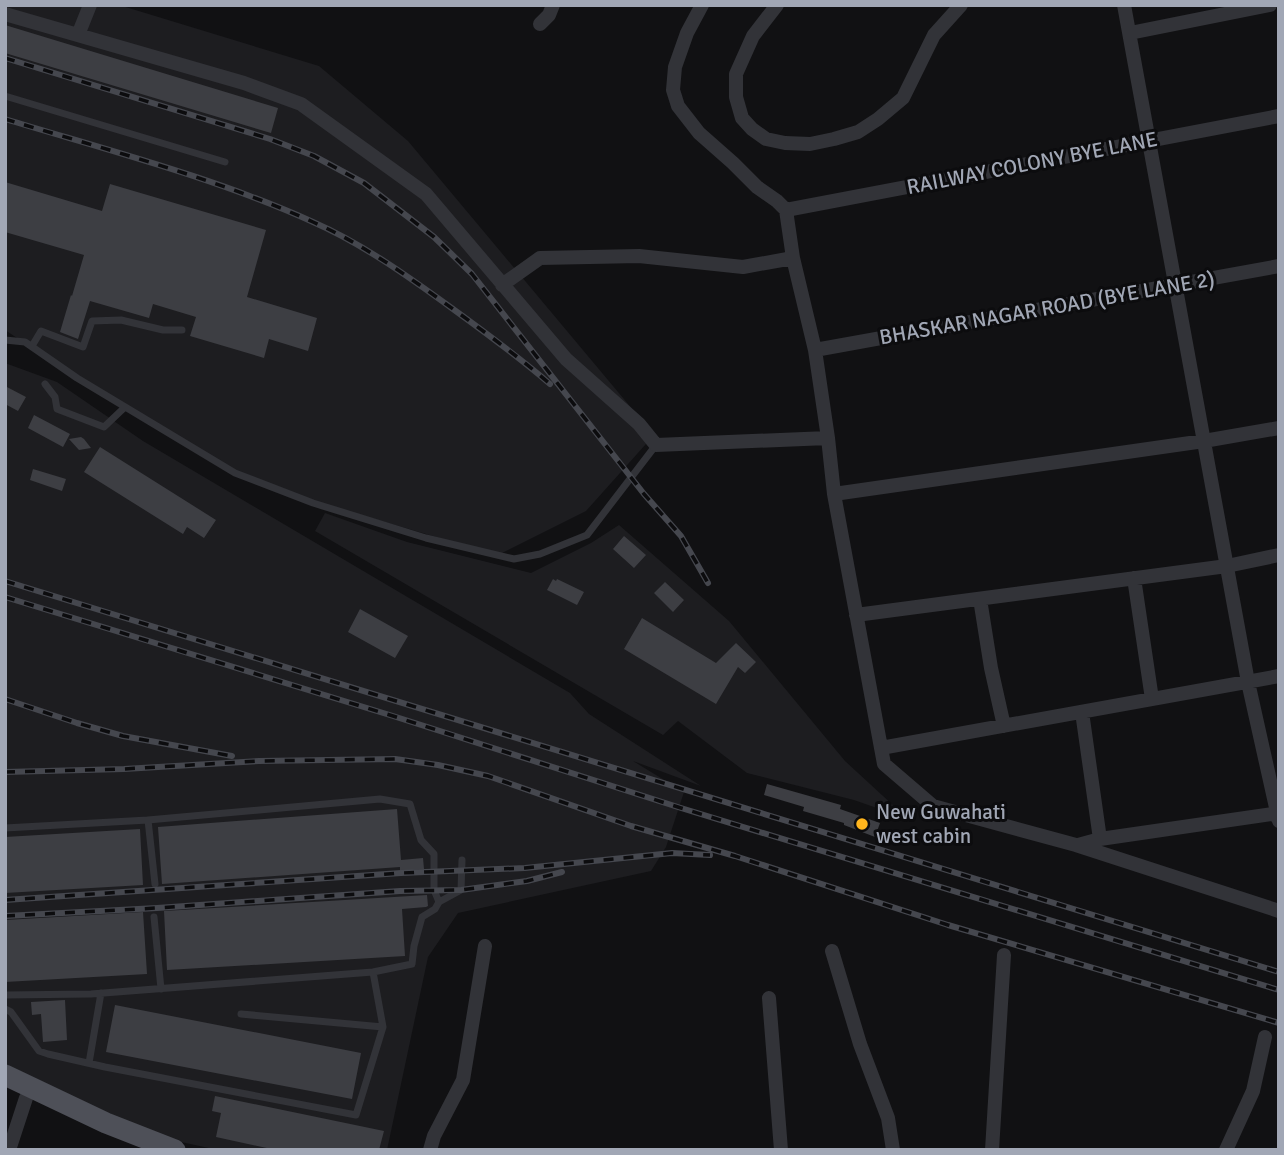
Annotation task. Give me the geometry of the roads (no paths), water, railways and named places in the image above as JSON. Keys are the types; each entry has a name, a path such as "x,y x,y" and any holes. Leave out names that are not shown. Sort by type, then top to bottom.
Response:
{"main road":[{"path":"5,1075 106,1124 175,1150"},
{"path":"5,1087 104,1135 144,1150"}],"street":[{"path":"78,35 90,5"},
{"path":"540,24 549,15 553,5"},
{"path":"702,5 687,33 674,67 673,90 678,106 699,133 786,210 793,258 815,350 834,494 884,764 933,806 1076,845 1279,911"},
{"path":"777,5 753,36 736,74 736,97 742,118 766,139 810,144 858,132 903,98 934,34 961,5"},
{"path":"1076,845 1100,839 1278,816 1248,682 1125,5"},
{"path":"1130,33 1270,5"},
{"path":"5,14 244,83 301,104 426,194 566,359 639,424 656,445 828,438"},
{"name":"RAILWAY COLONY BYE LANE","path":"786,210 1279,116"},
{"path":"502,285 540,258 639,256 743,267 793,258"},
{"name":"BHASKAR NAGAR ROAD (BYE LANE 2)","path":"815,350 1279,266"},
{"path":"834,494 1279,428"},
{"path":"856,615 1227,566 1279,555"},
{"path":"1134,578 1152,699"},
{"path":"980,599 1004,726"},
{"path":"881,748 1279,676"},
{"path":"1082,712 1100,839"},
{"path":"430,1150 434,1136 463,1080 485,946"},
{"path":"832,951 860,1044 888,1118 894,1150"},
{"path":"992,1150 1004,956"},
{"path":"769,998 781,1150"},
{"path":"1226,1150 1253,1091 1265,1037"},
{"path":"9,1150 26,1098"}],"lane":[{"path":"5,96 225,162"},
{"path":"32,346 41,331 83,347 92,321 121,320 163,330 182,330"},
{"path":"5,340 25,342 32,346 77,378 235,473 313,503 426,538 514,559 540,554 587,535 656,445"},
{"path":"45,384 55,397 57,409 104,427 125,407"},
{"path":"5,828 148,820 380,799 410,804 421,840 434,854 435,890 439,902"},
{"path":"148,820 155,884"},
{"path":"5,995 161,989 373,972 412,964 422,918 435,909 439,902 461,890 462,860"},
{"path":"154,917 161,989"},
{"path":"5,1009 11,1012 39,1051 356,1115 383,1027 373,972"},
{"path":"89,1063 101,993"},
{"path":"242,1014 383,1027"}],"railway":[{"path":"5,58 270,139 314,156 364,183 434,237 472,274 644,494 681,536 708,583"},
{"path":"5,119 200,178 276,206 332,231 420,285 550,384"},
{"path":"5,581 1279,972"},
{"path":"5,597 681,808 1279,990"},
{"path":"5,699 123,736 232,756"},
{"path":"5,772 124,769 259,761 395,759 438,765 488,776 631,826 735,856 948,925 1279,1023"},
{"path":"5,900 401,873 525,868 672,853 710,855"},
{"path":"5,916 400,891 461,890 527,881 562,872"}],"place":[{"name":"New Guwahati west cabin","path":"862,824"}]}
